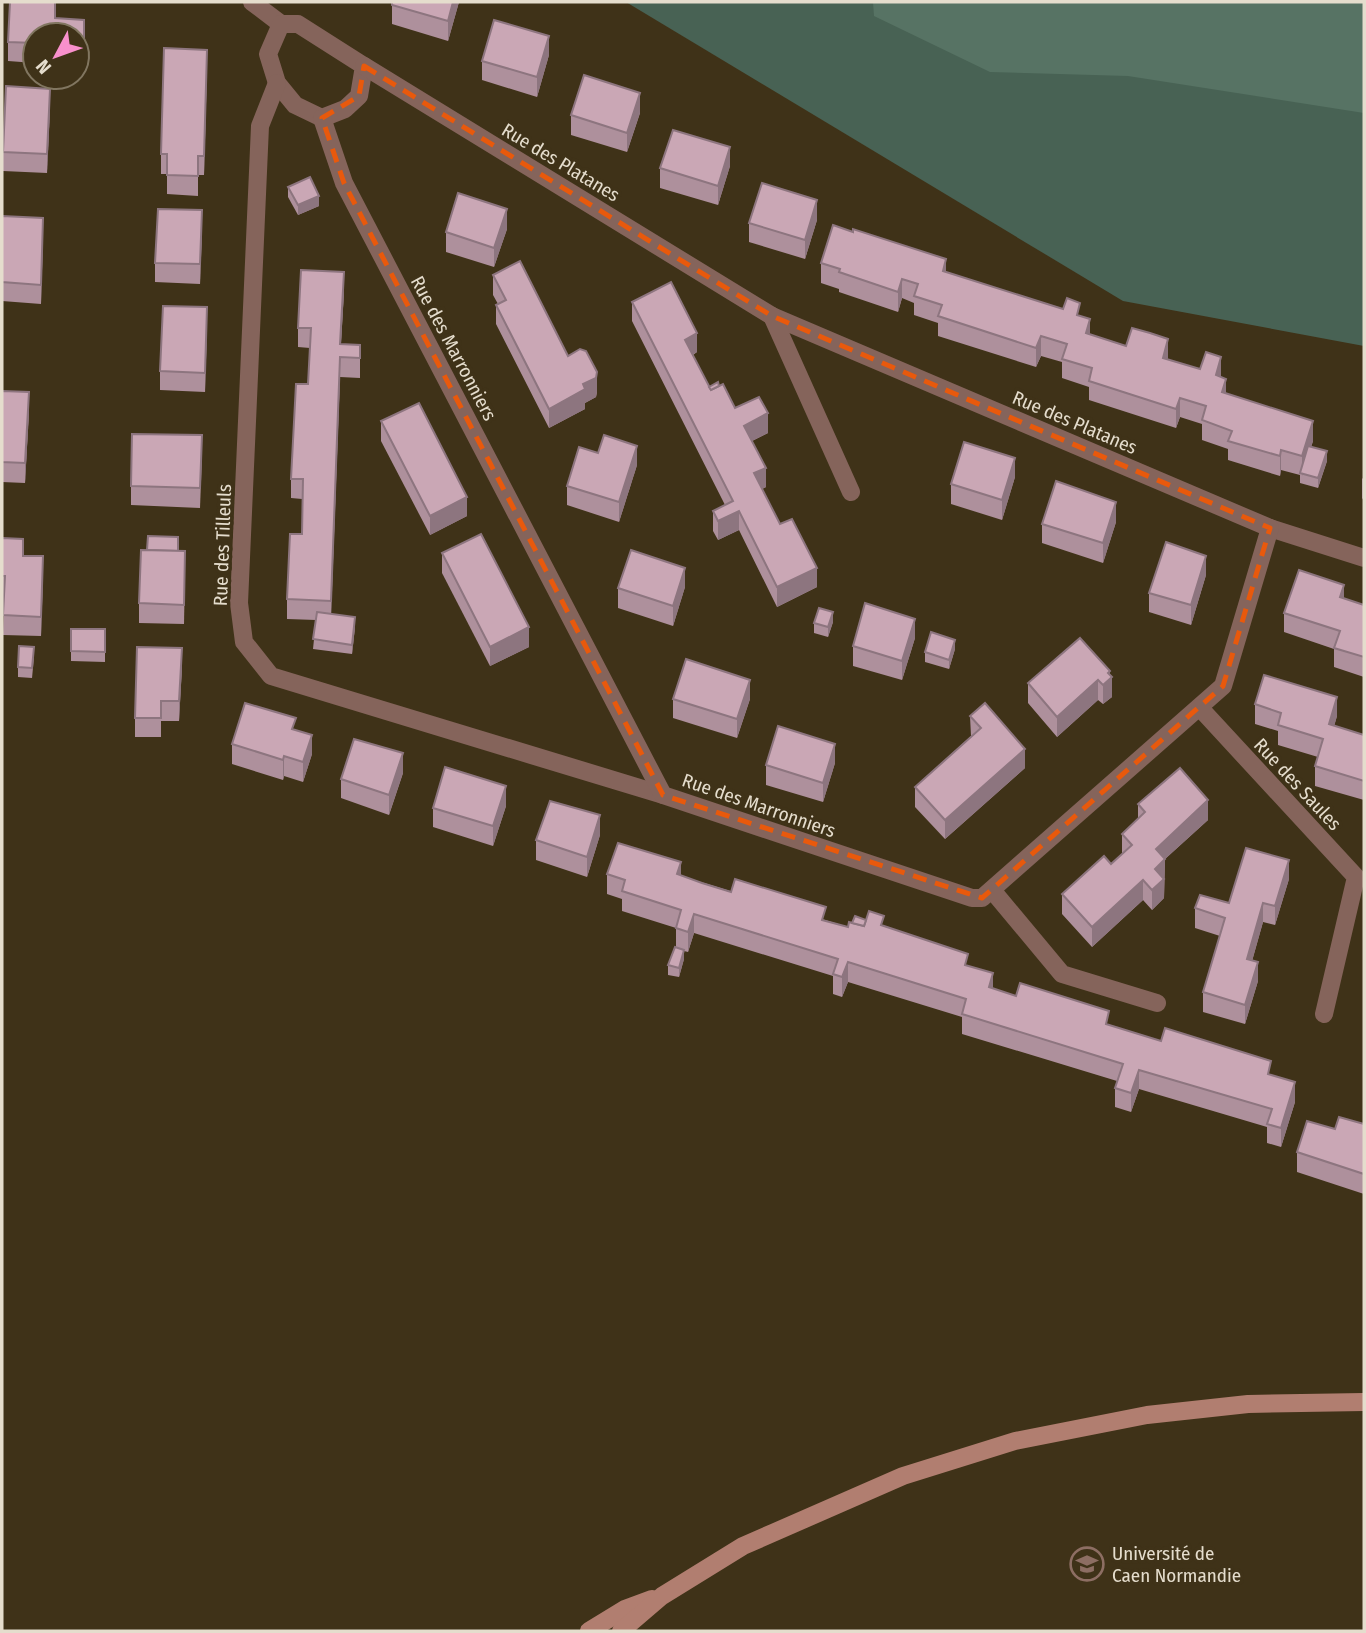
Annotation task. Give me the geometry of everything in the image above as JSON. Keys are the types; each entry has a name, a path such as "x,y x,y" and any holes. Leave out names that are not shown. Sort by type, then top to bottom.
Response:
{"main road":[{"path":"621,1631 662,1596 743,1546 903,1476 1016,1441 1160,1413 1248,1404 1364,1402"},
{"path":"589,1631 625,1609 662,1596"}],"street":[{"path":"252,2 281,24 298,24 364,66 359,96 345,109 322,118 295,105 277,83 268,54 281,24"},
{"name":"Rue des Platanes","path":"364,66 772,316 1270,528 1364,558"},
{"name":"Rue des Tilleuls","path":"277,83 260,126 239,603 244,642 271,676 663,795"},
{"name":"Rue des Marronniers","path":"322,118 344,183 663,795 972,898 982,898 992,890"},
{"path":"772,316 851,492"},
{"path":"1157,1003 1062,974 992,890 1223,686 1270,528"},
{"name":"Rue des Saules","path":"1199,708 1356,877 1324,1014"}],"highlighted area":[{"path":"364,66 772,316 1270,528 1223,686 982,898 663,795 344,183 322,118 359,96"}],"green space":[{"path":"626,2 1364,2 1364,346 1123,301"},
{"path":"873,2 1364,2 1364,113 1128,76 990,72 874,16"}],"building":[{"path":"10,2 55,2 55,18 84,20 21,21 21,42 8,42"},
{"path":"392,2 453,2 448,21 392,5"},
{"path":"494,20 549,36 537,77 482,61"},
{"path":"164,48 207,50 204,156 198,156 198,176 167,175 167,154 161,154"},
{"path":"584,75 640,93 627,133 571,115"},
{"path":"6,86 21,87 21,91 50,91 47,154 3,152"},
{"path":"673,130 730,147 718,186 660,168"},
{"path":"310,177 319,196 298,205 288,187"},
{"path":"762,183 817,200 805,240 749,223"},
{"path":"458,193 507,209 494,248 446,232"},
{"path":"158,209 202,210 200,264 155,263"},
{"path":"2,216 43,218 41,285 2,282"},
{"path":"833,225 946,259 943,271 1063,309 1067,298 1080,303 1077,315 1090,319 1086,333 1126,346 1132,328 1150,333 1168,339 1163,358 1200,369 1206,352 1221,357 1216,375 1226,379 1222,392 1313,421 1302,456 1281,450 1280,456 1228,441 1232,431 1202,420 1206,406 1180,398 1176,409 1089,381 1092,368 1062,359 1067,344 1041,336 1036,348 938,316 942,305 914,296 918,284 902,279 898,292 839,272 840,269 821,263"},
{"path":"520,261 568,356 580,349 586,351 597,372 596,378 583,384 585,389 549,409 496,305 506,300 493,275"},
{"path":"301,270 344,272 340,344 360,345 360,358 340,357 331,601 287,599 290,534 302,534 303,479 291,479 296,384 308,384 311,328 298,328"},
{"path":"671,282 697,333 685,340 711,390 723,384 735,408 759,397 768,413 744,426 766,468 754,473 780,524 792,519 817,568 777,587 739,511 718,521 713,511 733,501 632,302"},
{"path":"163,306 207,307 205,373 160,371"},
{"path":"718,382 719,386 711,390 709,387"},
{"path":"2,391 29,392 25,463 2,462"},
{"path":"419,403 467,497 430,516 381,421"},
{"path":"132,434 202,435 200,488 131,486"},
{"path":"604,435 637,446 619,502 567,486 579,447 598,453"},
{"path":"964,442 1015,458 1002,500 951,484"},
{"path":"1308,446 1327,451 1318,478 1300,473"},
{"path":"1056,481 1116,502 1103,543 1042,524"},
{"path":"481,534 529,627 490,647 442,553"},
{"path":"148,536 178,537 178,551 147,550"},
{"path":"2,538 23,539 23,556 43,556 41,617 3,615 5,576 2,576"},
{"path":"1166,542 1206,556 1191,605 1149,593"},
{"path":"141,550 185,551 184,605 139,603"},
{"path":"631,550 685,568 673,606 618,588"},
{"path":"1299,570 1344,585 1340,597 1364,605 1364,657 1334,648 1340,631 1284,613"},
{"path":"865,603 915,619 902,661 853,646"},
{"path":"819,608 833,612 828,627 814,623"},
{"path":"317,612 355,617 352,645 313,639"},
{"path":"71,629 105,629 105,652 71,651"},
{"path":"931,632 955,640 949,660 925,652"},
{"path":"1080,638 1110,671 1108,673 1112,677 1103,685 1098,680 1057,717 1028,683"},
{"path":"19,646 34,647 32,668 18,667"},
{"path":"137,647 182,648 179,701 161,701 161,718 135,718"},
{"path":"686,659 750,680 737,719 673,699"},
{"path":"1264,675 1337,697 1329,724 1364,735 1364,781 1315,766 1323,739 1278,725 1281,713 1255,704"},
{"path":"245,703 296,718 292,729 312,735 303,762 284,756 283,760 232,744"},
{"path":"985,703 1025,749 945,820 915,787 981,728 970,716"},
{"path":"778,726 835,744 823,783 766,765"},
{"path":"354,739 403,753 389,795 341,779"},
{"path":"445,767 506,786 493,826 433,808"},
{"path":"1180,768 1208,800 1156,849 1165,859 1155,869 1164,879 1152,890 1143,880 1092,927 1062,894 1104,856 1111,864 1132,845 1122,834 1145,812 1138,804"},
{"path":"550,801 600,815 587,857 536,840"},
{"path":"618,843 681,862 677,874 731,892 735,879 826,907 822,920 848,927 849,922 864,926 869,911 884,916 881,925 968,954 965,965 993,973 989,987 1016,996 1020,983 1109,1011 1106,1024 1161,1041 1165,1028 1271,1061 1268,1074 1295,1082 1281,1128 1267,1124 1272,1109 1139,1070 1131,1093 1115,1088 1123,1064 962,1014 966,999 848,962 842,977 833,974 838,959 694,914 688,932 676,928 681,910 622,891 625,880 607,874"},
{"path":"1246,848 1289,860 1275,906 1263,903 1247,959 1258,962 1245,1005 1203,992 1225,918 1195,908 1200,895 1229,903"},
{"path":"855,916 866,920 864,926 852,923"},
{"path":"675,947 684,950 679,968 668,965"},
{"path":"1339,1117 1364,1124 1364,1174 1297,1152 1307,1121 1335,1129"}],"place":[{"name":"Université de Caen Normandie","path":"1087,1564"}]}
